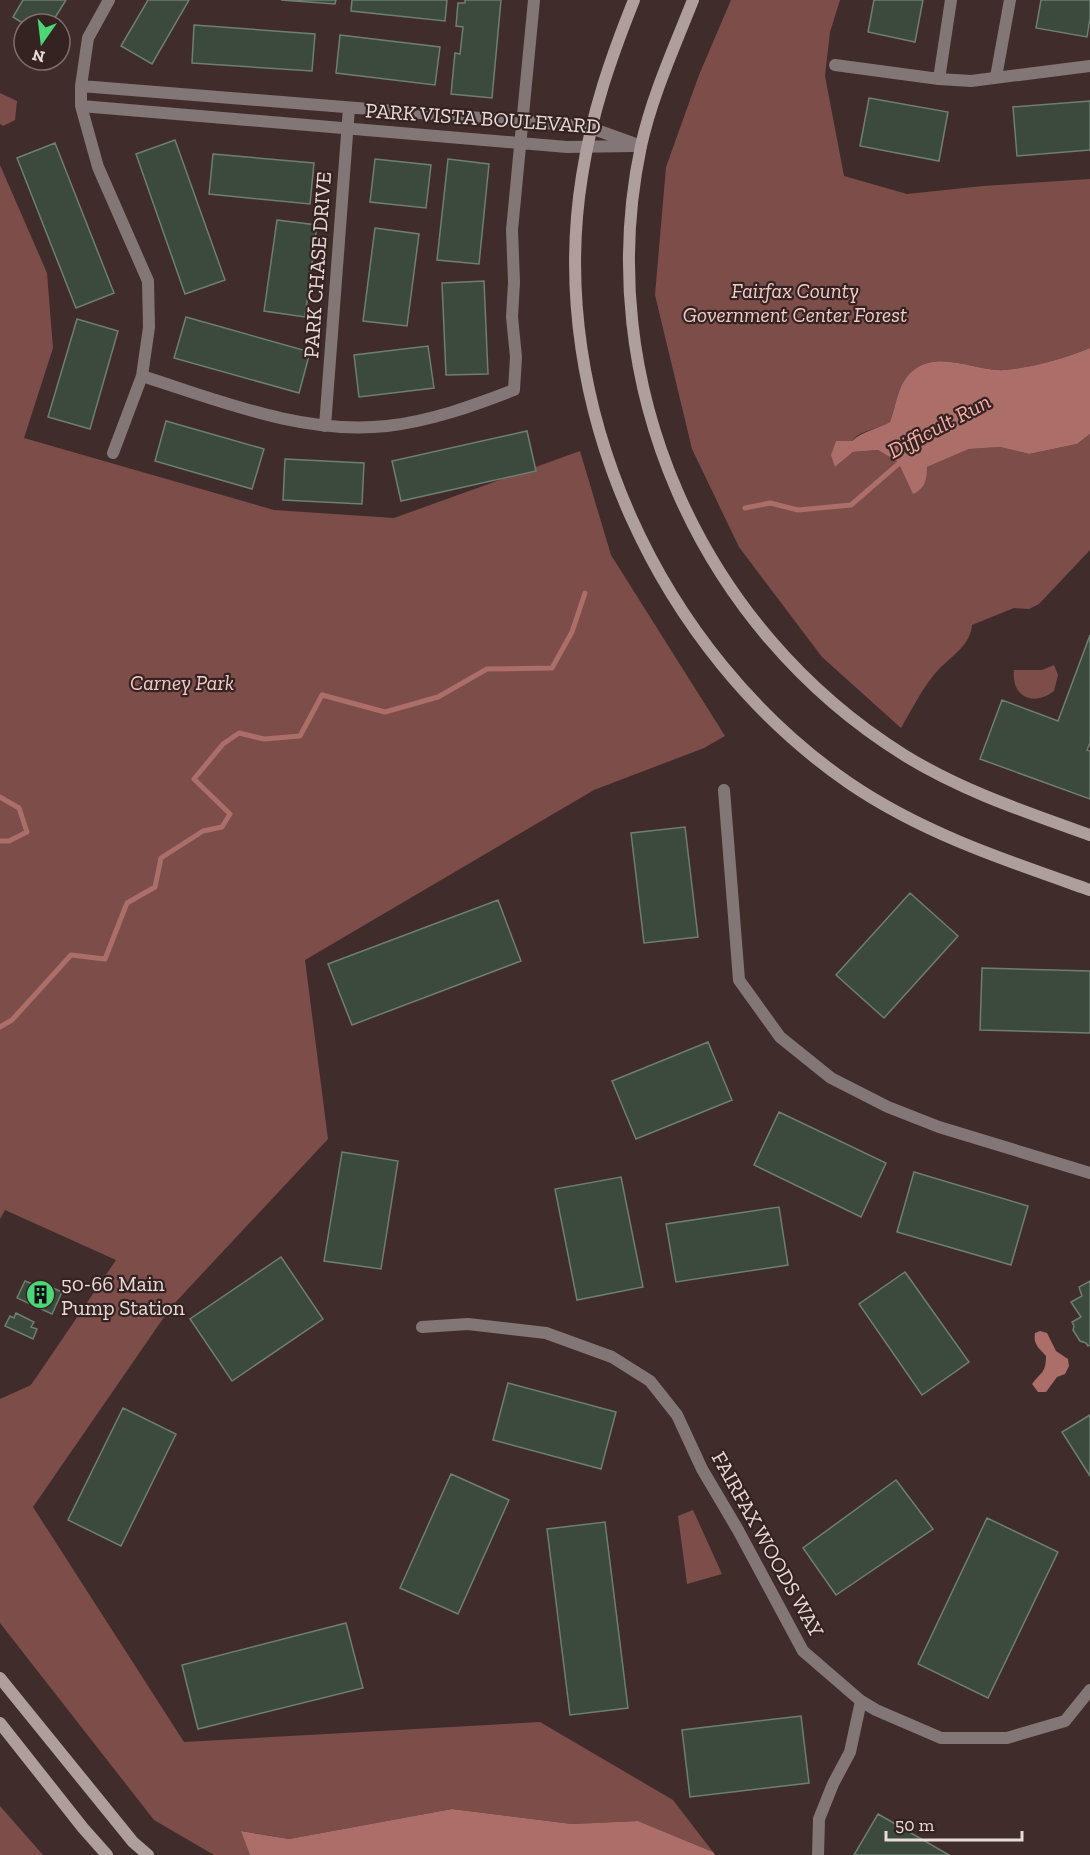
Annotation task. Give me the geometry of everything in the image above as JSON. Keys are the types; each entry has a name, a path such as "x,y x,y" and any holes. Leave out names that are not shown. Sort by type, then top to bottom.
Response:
{"main road":[{"path":"634,0 599,93 582,177 576,251 580,335 587,383 599,433 624,500 655,564 691,622 737,683 766,715 805,750 851,784 905,817 974,848 1090,890"},
{"path":"693,0 664,72 641,146 633,199 630,297 633,338 644,392 675,488 706,550 732,592 762,631 801,674 844,712 920,764 960,785 1090,834"},
{"path":"0,1678 134,1842 148,1855"},
{"path":"0,1723 107,1855"}],"street":[{"path":"109,0 88,38 81,86 81,106 98,167 148,281 149,327 142,376 113,453"},
{"path":"142,376 272,417 325,426 386,426 460,411 514,390 516,357 512,317 514,282 512,230 534,0"},
{"path":"939,79 951,0"},
{"path":"996,77 1010,0"},
{"path":"835,65 971,81 1090,66"},
{"name":"PARK VISTA BOULEVARD","path":"81,86 591,128 641,146"},
{"name":"PARK VISTA BOULEVARD","path":"81,106 587,148 641,146"},
{"name":"PARK CHASE DRIVE","path":"325,426 349,108"},
{"path":"724,790 739,980 780,1037 831,1078 888,1107 939,1127 1090,1173"},
{"name":"FAIRFAX WOODS WAY","path":"422,1327 468,1324 546,1333 612,1357 650,1381 677,1415 702,1469 738,1530 803,1651 861,1701 876,1710 941,1738 1007,1738 1065,1721 1090,1690"},
{"path":"818,1855 819,1819 833,1784 850,1752 861,1701"}],"green space":[{"name":"Fairfax County Government Center Forest","path":"731,0 840,0 830,32 825,76 844,176 907,194 1090,179 1090,348 1048,362 1005,370 948,361 925,364 915,369 904,380 890,422 858,435 835,467 853,452 878,450 898,462 913,493 927,467 969,449 1000,447 1029,454 1077,444 1090,434 1090,550 1039,604 1029,609 1014,608 972,625 967,640 929,682 901,728 822,657 739,547 692,449 655,295 666,167 699,75"},
{"path":"0,93 17,101 15,120 3,126 0,124"},
{"name":"Carney Park","path":"0,165 47,273 53,348 24,438 274,510 394,518 580,451 611,555 725,736 704,748 594,790 305,960 328,1139 171,1307 33,1507 184,1742 540,1722 673,1800 713,1852 638,1821 572,1824 452,1809 289,1839 242,1831 250,1855 214,1855 154,1820 0,1623 0,1399 31,1385 116,1260 5,1210 0,1219"},
{"path":"1054,665 1058,675 1054,691 1046,696 1031,699 1020,693 1016,687 1014,670 1042,670"},
{"path":"693,1510 722,1574 687,1584 678,1516"},
{"path":"0,1806 43,1855 0,1855"}],"water":[{"path":"1090,348 1090,434 1077,444 1029,454 1000,447 969,449 927,467 924,483 913,494 898,462 878,450 853,452 835,467 831,455 836,441 852,441 865,432 890,422 904,380 915,369 925,364 948,361 1005,370 1048,362"},
{"path":"1040,1331 1047,1333 1056,1351 1068,1359 1069,1366 1065,1374 1057,1377 1046,1392 1038,1392 1032,1384 1042,1372 1046,1362 1046,1356 1035,1341 1035,1333"},
{"path":"452,1809 572,1824 638,1821 713,1852 715,1855 250,1855 241,1831 289,1839"}],"building":[{"path":"23,0 66,0 58,12 16,12"},
{"path":"148,0 189,0 152,64 121,46"},
{"path":"281,0 336,0 335,4"},
{"path":"352,0 447,0 445,21 351,11"},
{"path":"465,0 501,0 492,98 451,94 455,53 460,54 463,27 456,26 458,3 465,3"},
{"path":"874,0 923,0 915,42 868,32"},
{"path":"1041,0 1090,0 1087,37 1036,28"},
{"path":"194,25 315,34 312,71 192,63"},
{"path":"340,35 440,47 435,85 336,73"},
{"path":"869,98 948,112 939,161 860,146"},
{"path":"1090,101 1090,150 1017,156 1013,107"},
{"path":"175,140 225,280 185,294 136,154"},
{"path":"55,143 114,293 76,308 17,158"},
{"path":"213,154 314,163 310,204 209,194"},
{"path":"375,159 431,165 426,208 370,202"},
{"path":"448,159 489,164 479,264 437,260"},
{"path":"277,220 317,225 305,317 264,311"},
{"path":"375,228 419,234 407,326 363,321"},
{"path":"484,281 488,374 446,375 442,283"},
{"path":"186,317 310,352 299,393 174,358"},
{"path":"77,319 118,331 90,429 48,417"},
{"path":"428,346 434,388 359,397 354,355"},
{"path":"166,421 264,449 252,489 155,461"},
{"path":"527,431 536,471 401,501 392,461"},
{"path":"285,459 364,463 362,504 283,500"},
{"path":"1090,635 1090,743 1087,750 1090,751 1090,799 980,759 1002,700 1058,721"},
{"path":"685,827 698,937 644,943 631,833"},
{"path":"910,893 958,936 884,1018 836,975"},
{"path":"498,900 521,961 352,1025 328,964"},
{"path":"982,968 1090,971 1090,1033 980,1030"},
{"path":"708,1042 732,1100 636,1139 612,1081"},
{"path":"779,1112 886,1163 861,1217 754,1165"},
{"path":"342,1152 398,1161 381,1269 324,1261"},
{"path":"914,1172 1028,1206 1011,1265 897,1232"},
{"path":"621,1177 643,1287 577,1300 555,1189"},
{"path":"779,1207 788,1265 676,1282 666,1224"},
{"path":"281,1257 323,1319 232,1381 190,1319"},
{"path":"905,1272 969,1362 922,1395 859,1304"},
{"name":"50-66 Main Pump Station","path":"25,1281 45,1289 46,1285 62,1292 52,1314 17,1298"},
{"path":"1090,1281 1090,1345 1088,1346 1080,1341 1073,1330 1072,1322 1081,1317 1071,1302 1082,1296 1079,1287"},
{"path":"16,1313 34,1322 31,1327 37,1329 33,1339 5,1326 10,1316 14,1318"},
{"path":"508,1383 616,1412 601,1469 493,1440"},
{"path":"123,1408 176,1434 121,1546 68,1520"},
{"path":"1090,1415 1090,1476 1062,1432"},
{"path":"451,1474 509,1500 458,1614 400,1588"},
{"path":"896,1480 933,1529 836,1595 803,1548"},
{"path":"987,1518 1058,1552 988,1698 918,1664"},
{"path":"605,1522 628,1708 570,1715 547,1529"},
{"path":"346,1623 363,1688 198,1729 182,1665"},
{"path":"801,1716 809,1783 690,1797 682,1730"},
{"path":"878,1814 949,1855 854,1855"}],"waterway":[{"name":"Difficult Run","path":"745,508 770,503 798,510 851,505 904,459"},
{"name":"Difficult Run","path":"0,1027 12,1020 71,955 105,959 127,903 155,887 161,858 203,831 222,827 230,814 194,779 223,744 239,733 264,739 300,736 322,695 385,712 438,697 487,669 552,668 572,632 585,593"},
{"path":"0,797 19,808 27,832 9,841 0,841"}],"place":[{"name":"50-66 Main Pump Station","path":"40,1295"}]}
